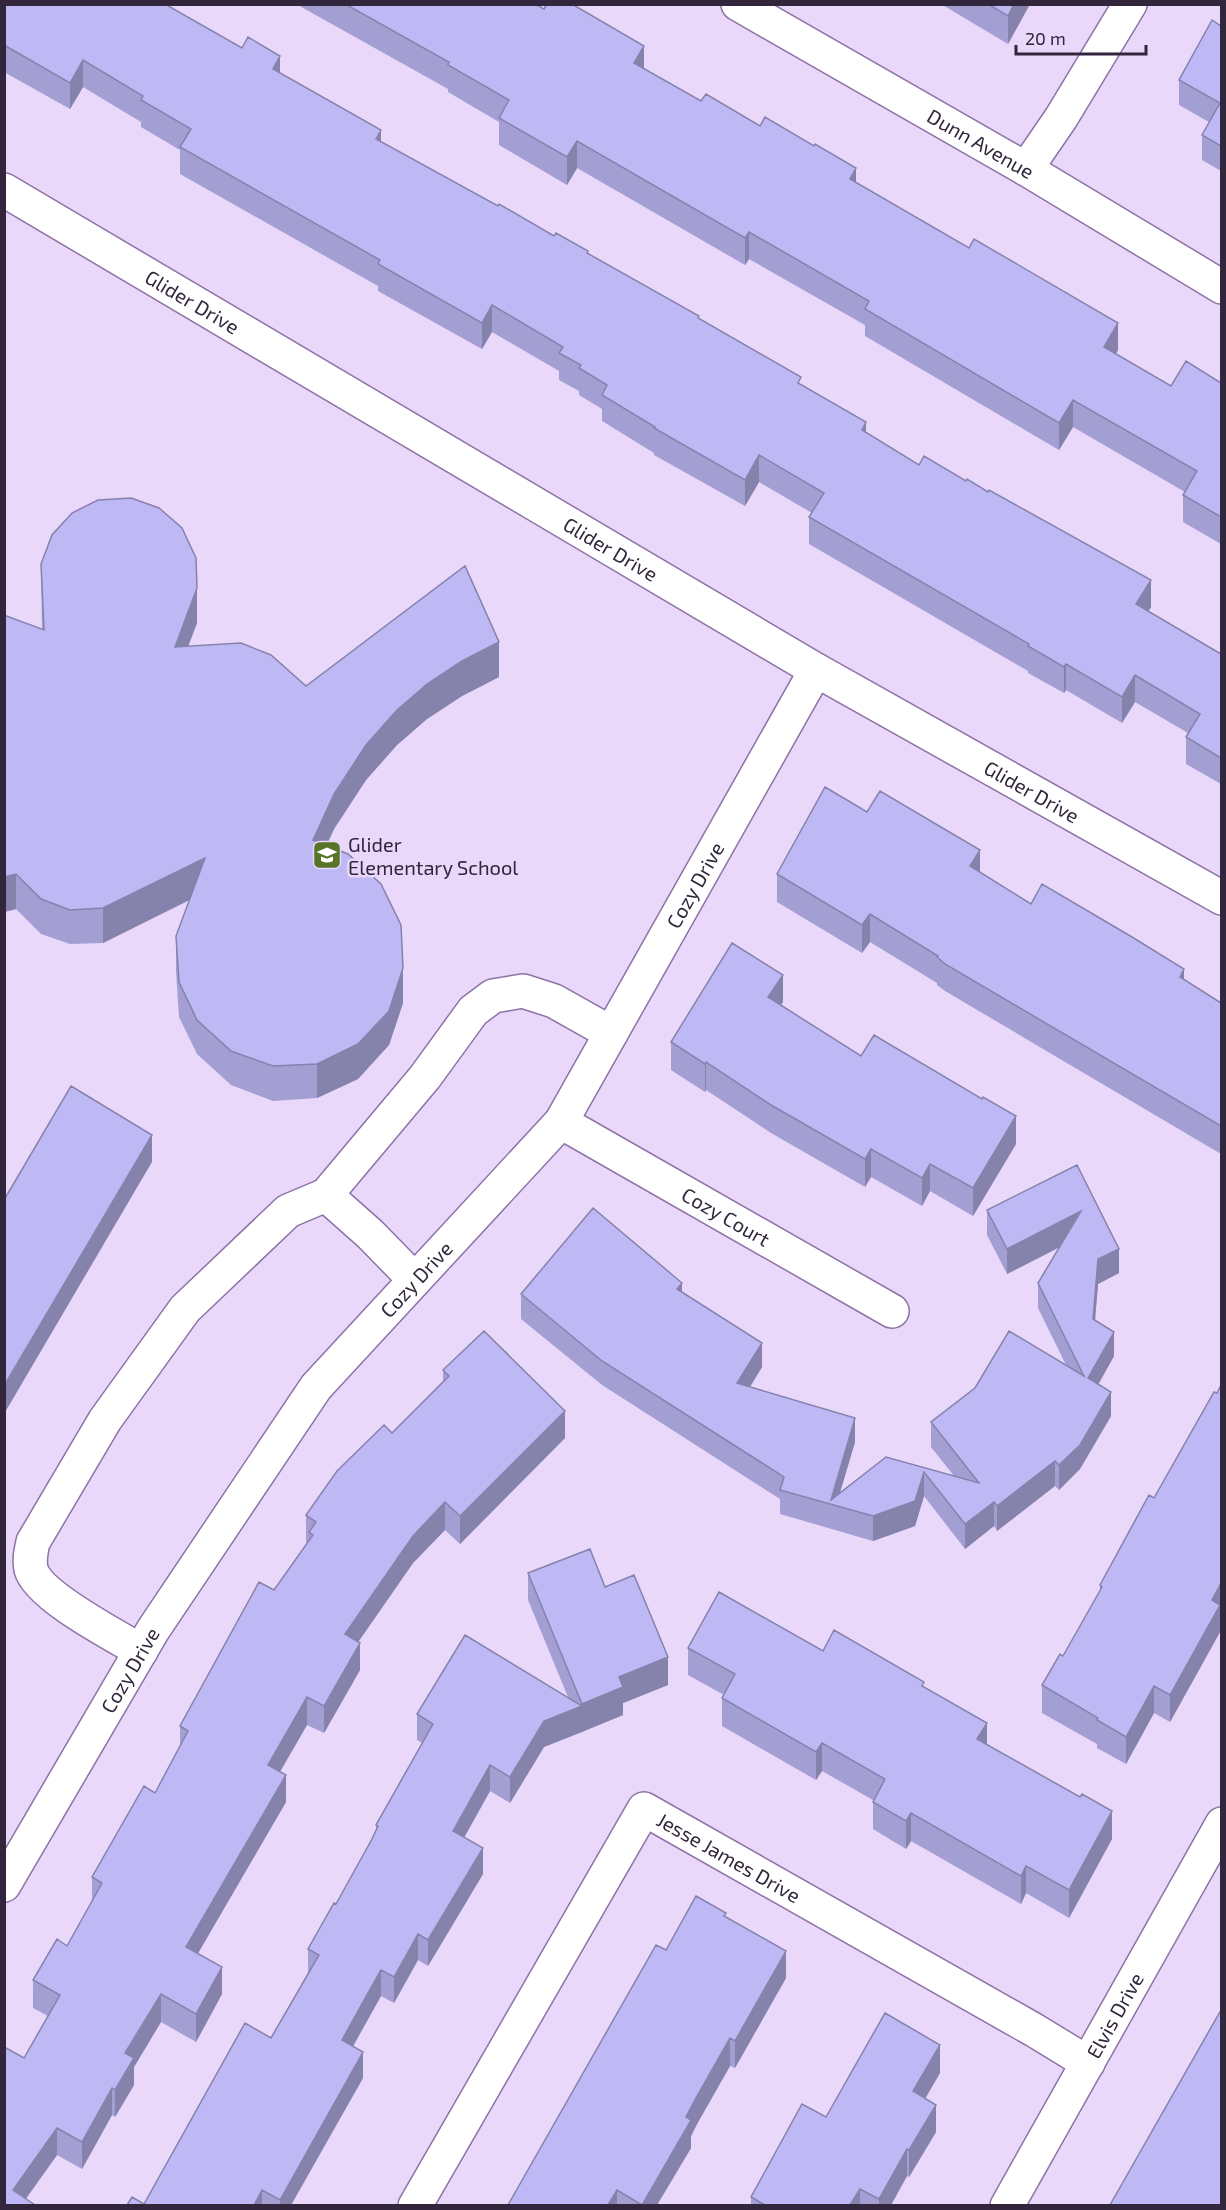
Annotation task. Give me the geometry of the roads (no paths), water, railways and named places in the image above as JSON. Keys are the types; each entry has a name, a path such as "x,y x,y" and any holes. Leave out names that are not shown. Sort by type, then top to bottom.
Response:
{"street":[{"name":"Dunn Avenue","path":"738,4 1026,169 1221,287"},
{"path":"1026,169 1061,118 1130,4"},
{"name":"Glider Drive","path":"4,190 816,670 1221,898"},
{"name":"Cozy Drive","path":"4,1885 141,1651 316,1387 561,1122 816,670"},
{"path":"141,1651 69,1608 47,1592 32,1571 31,1554 33,1542 105,1420 185,1309 288,1211 326,1195 425,1077 473,1011 493,996 524,990 554,1001 611,1033"},
{"name":"Cozy Court","path":"561,1122 892,1311"},
{"path":"326,1195 370,1234 415,1280"},
{"name":"Jesse James Drive","path":"415,2205 644,1809 1024,2024 1088,2063"},
{"name":"Elvis Drive","path":"1007,2205 1221,1824"}],"place":[{"name":"Glider Elementary School","path":"327,855"}]}
